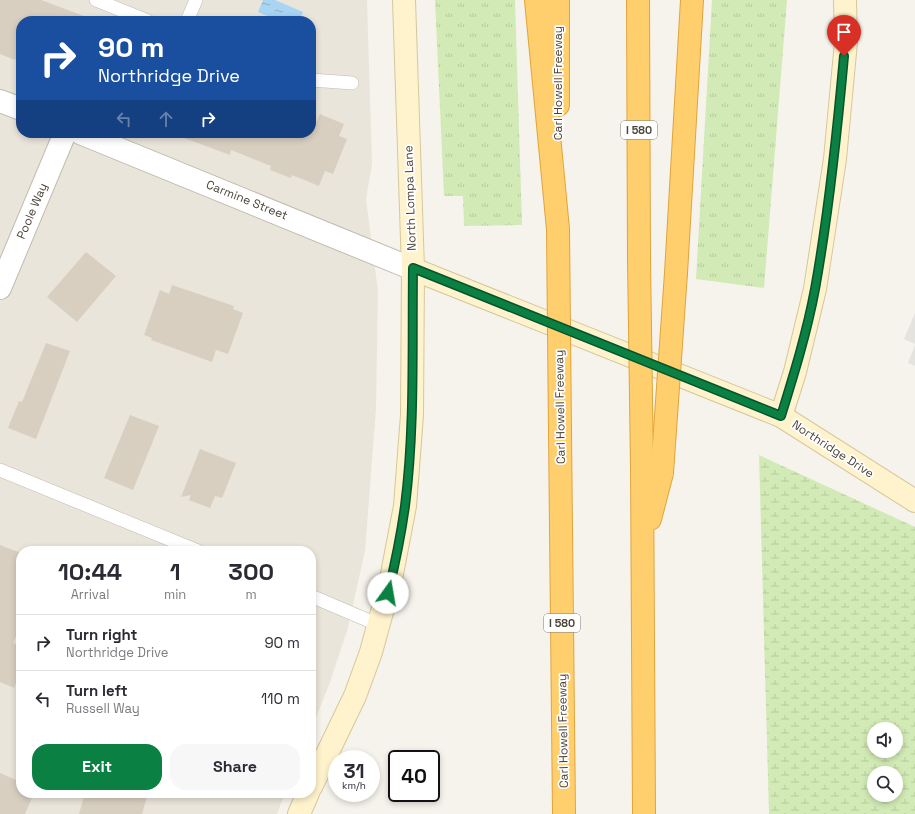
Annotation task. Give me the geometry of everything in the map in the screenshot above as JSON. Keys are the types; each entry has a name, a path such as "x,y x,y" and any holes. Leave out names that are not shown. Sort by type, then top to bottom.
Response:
{"highway":[{"path":"536,0 558,228"},
{"name":"Carl Howell Freeway","path":"558,0 558,228 564,814"},
{"name":"I 580","path":"638,0 639,259 652,470"},
{"path":"644,814 642,549 676,273 692,0"}],"street":[{"name":"North Lompa Lane","path":"316,777 355,696 379,625 398,547 407,485 412,415 413,268 404,0"},
{"path":"781,416 795,372 815,289 835,159 846,42 845,0"},
{"path":"0,101 16,107"},
{"name":"Poole Way","path":"0,288 63,138"},
{"name":"Carmine Street","path":"92,138 413,268"},
{"name":"Northridge Drive","path":"413,268 781,416 915,501"},
{"path":"299,814 306,798"}],"lane":[{"path":"96,0 136,16"},
{"path":"189,16 196,0"},
{"path":"316,80 352,83"},
{"path":"0,470 186,546"},
{"path":"316,598 379,625"}],"shaded area":[{"path":"0,0 367,0 372,164 366,199 378,291 376,409 365,551 347,631 329,685 316,718 316,546 16,546 16,798 283,798 277,814 0,814"},
{"path":"915,313 915,344 904,339"},
{"path":"915,345 915,366 908,363"}],"green space":[{"path":"435,0 515,0 522,225 464,226 463,196 444,196"},
{"path":"712,0 787,0 764,288 696,279"},
{"path":"759,455 915,527 915,814 769,814"}],"water":[{"path":"263,0 275,0 303,12 301,16 267,16 258,12"}],"building":[{"path":"0,0 41,0 84,16 16,16 15,60 0,54"},
{"path":"320,114 344,124 339,136 347,139 333,174 325,171 319,186 292,175 291,178 270,170 271,166 231,150 230,155 184,138 316,138 316,123"},
{"path":"86,252 116,276 77,322 47,297"},
{"path":"172,285 234,306 233,309 243,313 228,354 216,350 212,362 151,340 152,338 144,335 160,290 169,294"},
{"path":"46,343 70,351 36,439 8,428 19,401 22,402"},
{"path":"130,415 159,426 133,490 104,478"},
{"path":"200,449 236,463 222,498 215,496 210,508 189,500 191,495 181,497"},
{"path":"0,545 16,551 16,636 13,643 16,644 16,683 14,688 0,682"},
{"path":"0,773 16,780 16,798 32,798 25,814 0,814"},
{"path":"84,798 147,798 142,814 79,814"}],"route":[{"path":"388,593 400,539 407,485 412,415 413,268 781,416 795,372 815,289 835,159 844,56"}]}
